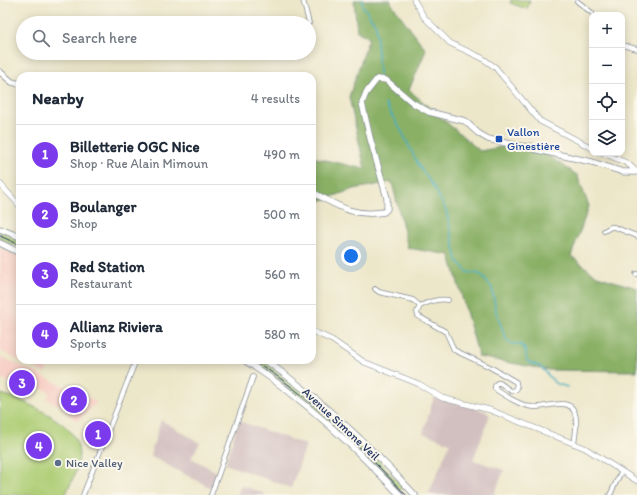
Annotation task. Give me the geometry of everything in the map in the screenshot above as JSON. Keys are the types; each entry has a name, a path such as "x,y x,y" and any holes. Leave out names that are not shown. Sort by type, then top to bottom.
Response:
{"main road":[{"path":"0,72 8,79 16,82"},
{"path":"316,194 337,206 359,214 384,212 387,209 387,198 362,103 366,93 374,82 381,78 386,80 405,97 429,112 460,119 478,133 488,138 592,162 623,172 630,173 637,171"},
{"path":"0,229 16,235"},
{"path":"0,243 16,251"},
{"name":"Avenue Simone Veil","path":"250,364 290,392 334,428 400,495"},
{"name":"Avenue Simone Veil","path":"271,364 298,383 341,420 415,495"}],"street":[{"path":"303,0 307,16"},
{"path":"414,0 424,17 450,43 482,58 495,67 540,121 589,147"},
{"path":"577,0 591,12"},
{"path":"625,46 637,49"},
{"path":"610,156 627,163 637,171"},
{"path":"0,184 16,202"},
{"path":"604,232 611,227 614,227 637,236"},
{"path":"375,289 379,292 413,300 420,306"},
{"path":"448,300 444,299 428,302 420,306 417,312 418,316 446,332 454,350 490,367 517,384 516,390 511,391 500,383 497,384 495,389 528,406 534,407 562,403 571,408 576,416 577,424 574,444"},
{"path":"316,333 332,340 364,362 419,384 442,398 490,410 574,444 591,452 637,481"},
{"path":"83,495 134,364"},
{"path":"211,495 253,377"},
{"path":"610,495 621,472"}],"shaded area":[{"path":"0,248 16,255 16,359 0,351"},
{"name":"Nice Valley","path":"0,356 97,402 77,421 65,411 65,408 47,399 50,392 33,385 30,391 0,378"},
{"path":"27,364 49,364 45,373"},
{"path":"434,397 485,411 490,415 473,460 504,470 494,495 431,495 429,493 450,443 423,433"},
{"path":"161,420 200,443 191,458 217,472 211,488 150,456"},
{"path":"239,421 306,445 291,488 225,464"},
{"path":"241,485 265,494 265,495 237,495"}],"green space":[{"path":"354,0 391,0 391,3 426,50 409,90 480,151 529,142 577,175 589,206 571,256 597,276 637,288 637,371 549,370 479,357 450,255 408,248 392,182 354,189 317,202 316,205 316,158 365,169 349,97 369,38 357,31"},
{"path":"511,0 530,0 527,9 510,3"},
{"path":"0,231 16,239 16,245 0,241"},
{"path":"262,364 268,364 296,385 353,433 403,487 399,491 326,419 259,367"},
{"path":"0,394 27,403 42,411 67,428 74,437 78,446 79,456 77,468 65,495 0,495"}],"waterway":[{"path":"362,0 363,6 376,25 379,74"},
{"path":"385,104 401,130 419,166 433,186 446,210 457,260 467,272 480,274 492,288 496,312 506,339 512,344 520,344 525,349 527,361 541,367 555,383 567,387"}],"tram line":[{"path":"0,236 16,243"},
{"path":"259,364 295,389 315,406 352,440 406,495"}],"place":[{"name":"Vallon Ginestière","path":"499,139"},
{"name":"Red Station","path":"22,383"},
{"name":"Boulanger","path":"74,400"},
{"name":"Billetterie OGC Nice","path":"98,434"},
{"name":"Allianz Riviera","path":"39,446"},
{"name":"Nice Valley","path":"58,463"}]}
